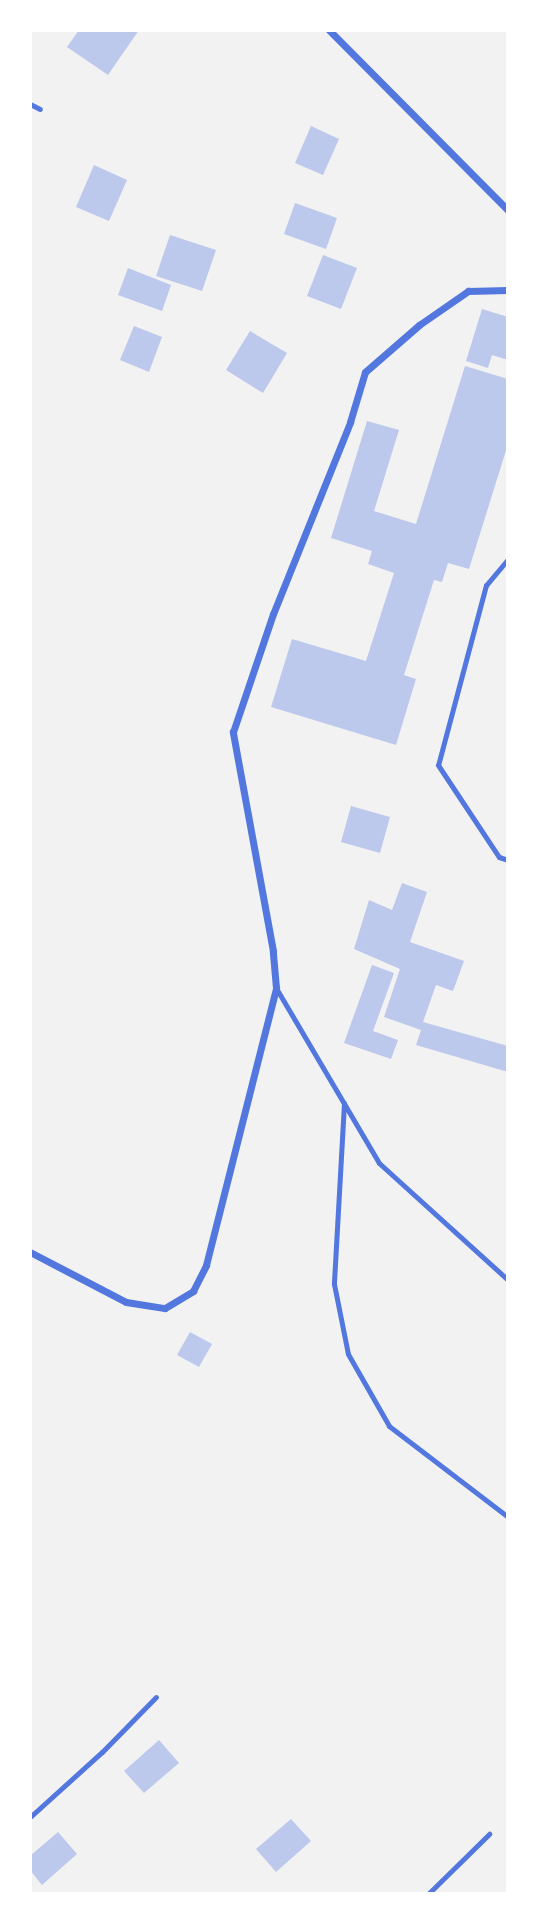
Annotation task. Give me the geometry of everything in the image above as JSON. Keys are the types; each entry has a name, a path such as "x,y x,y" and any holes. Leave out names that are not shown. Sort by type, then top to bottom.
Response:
{"street":[{"path":"329,30 508,210"},
{"path":"30,1252 126,1302 165,1308 193,1291 206,1265 276,988 273,951 233,732 273,614 350,422 365,372 419,325 468,291 508,290"}],"lane":[{"path":"30,104 40,109"},
{"path":"508,559 486,585 438,765 499,857 508,860"},
{"path":"276,988 379,1163 508,1280"},
{"path":"344,1103 334,1283 348,1354 389,1426 508,1517"},
{"path":"30,1817 102,1752 156,1697"},
{"path":"428,1894 489,1834"}],"building":[{"path":"79,30 139,30 108,75 67,47"},
{"path":"311,126 339,139 323,175 295,163"},
{"path":"94,165 127,180 109,221 76,207"},
{"path":"295,203 337,218 326,249 284,234"},
{"path":"170,235 216,250 202,291 156,276"},
{"path":"323,255 357,268 341,309 307,296"},
{"path":"128,268 171,285 162,311 118,295"},
{"path":"482,309 508,317 508,360 492,355 488,368 466,361"},
{"path":"134,326 162,337 149,372 120,360"},
{"path":"250,331 287,353 263,393 226,370"},
{"path":"465,366 508,379 508,444 469,569 448,563 442,582 434,580 404,675 416,679 396,745 271,707 292,639 366,661 394,573 368,564 372,551 331,538 367,421 399,430 374,511 416,524"},
{"path":"351,806 390,817 380,853 341,842"},
{"path":"402,883 427,892 410,942 464,961 453,991 436,985 423,1022 508,1046 508,1072 416,1045 421,1030 384,1017 400,969 354,949 369,900 392,910"},
{"path":"372,965 394,973 373,1031 398,1040 391,1059 344,1043"},
{"path":"190,1332 212,1344 199,1367 177,1355"},
{"path":"159,1740 179,1763 144,1793 124,1771"},
{"path":"291,1819 311,1841 276,1872 256,1849"},
{"path":"58,1832 77,1854 42,1885 30,1870 30,1856"}]}
